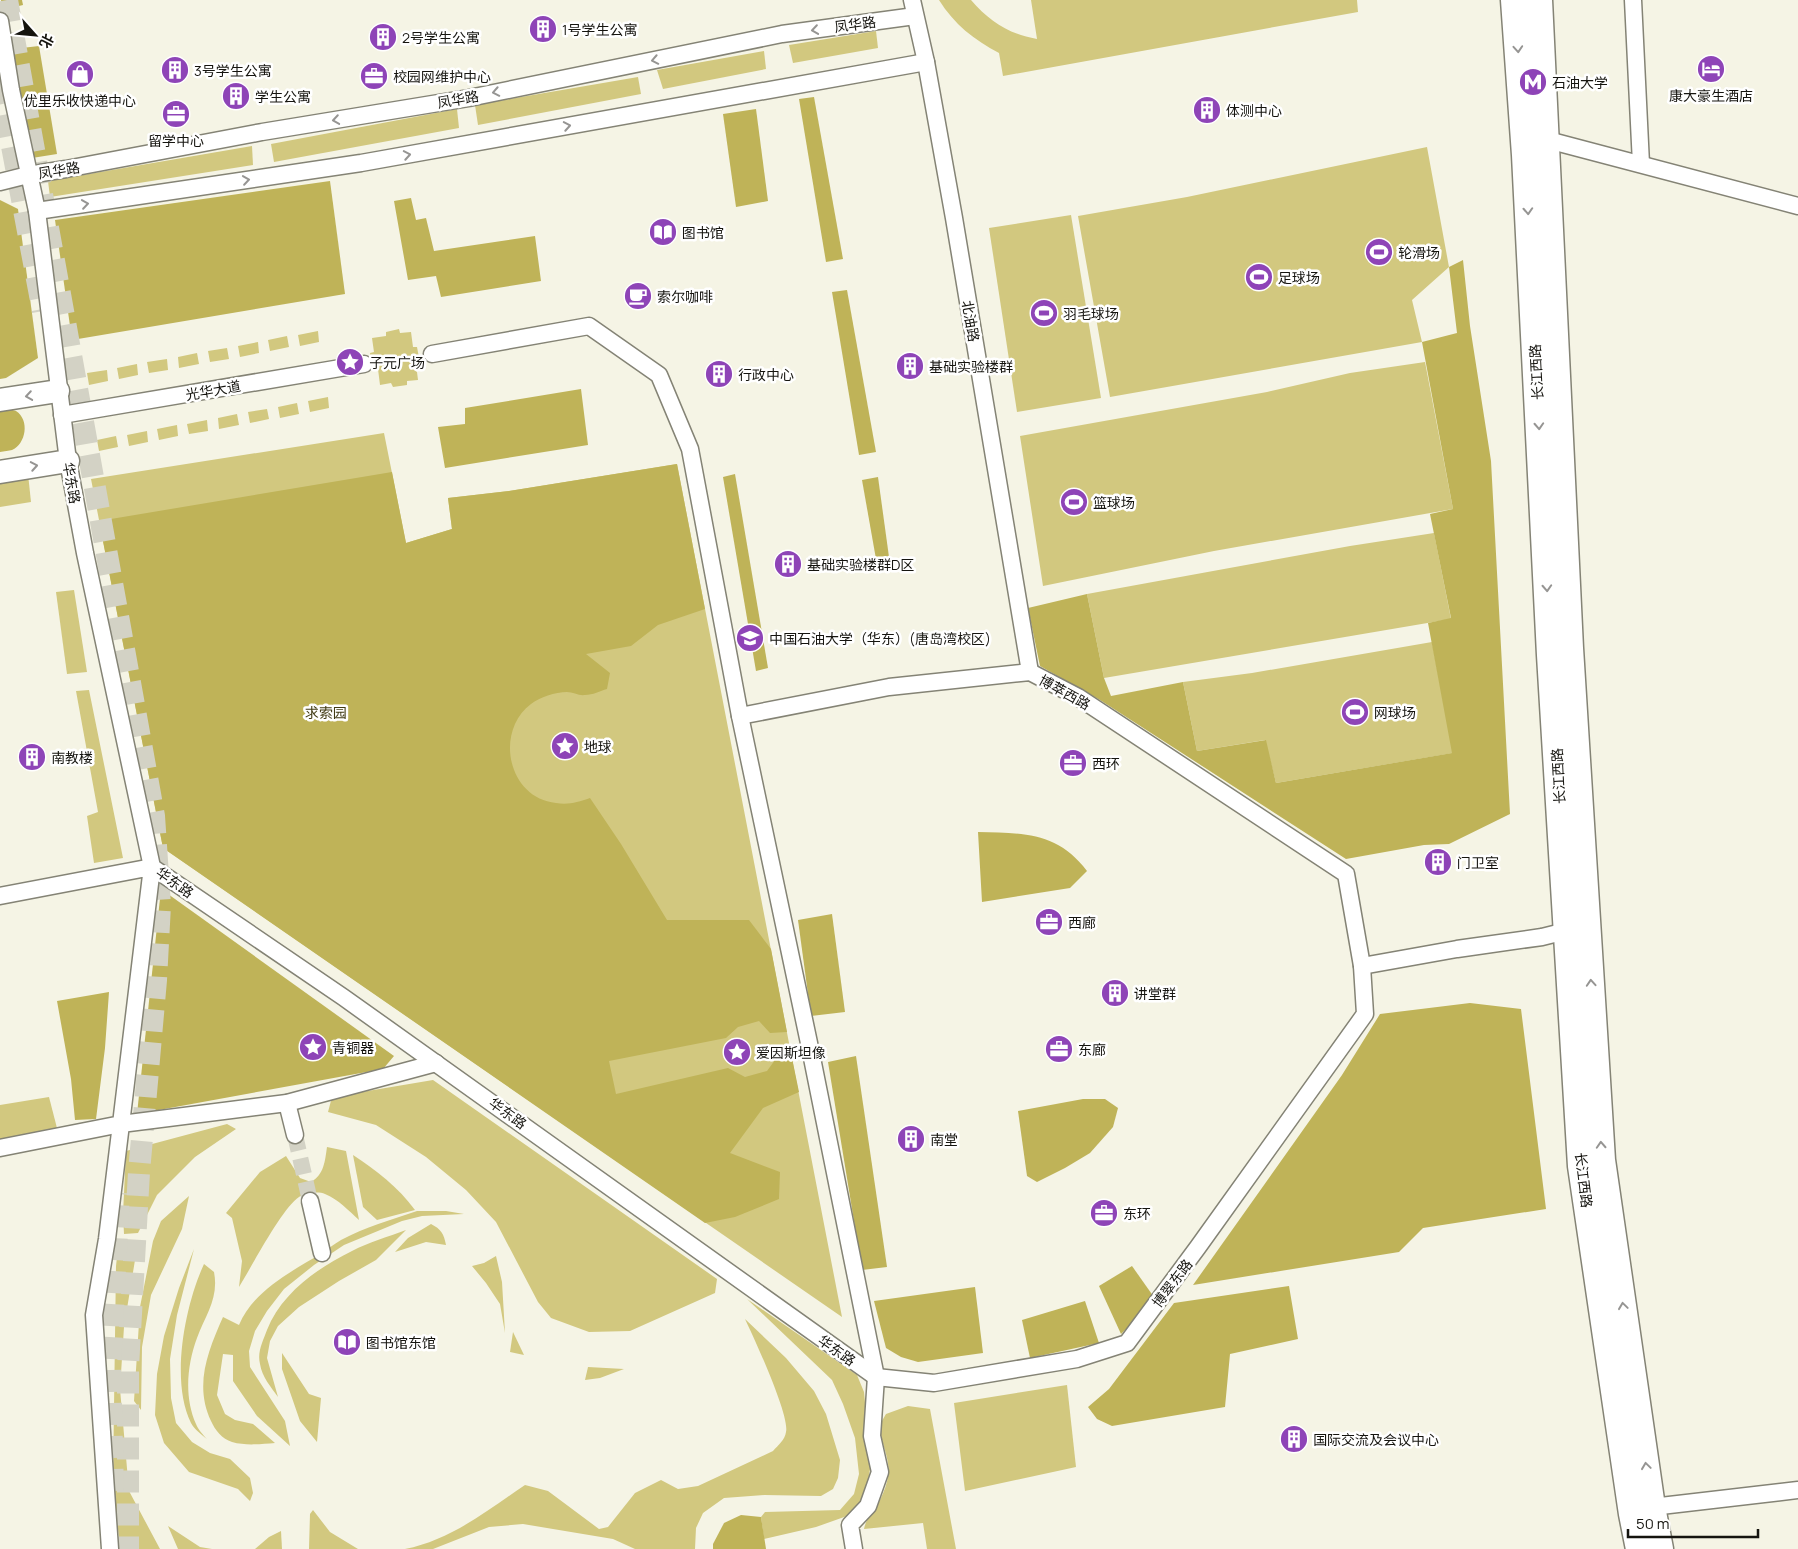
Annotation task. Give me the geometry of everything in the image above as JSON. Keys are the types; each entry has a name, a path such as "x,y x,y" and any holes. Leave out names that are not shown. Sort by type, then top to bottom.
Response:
{"main road":[{"name":"长江西路","path":"1514,0 1534,140 1570,648 1582,1166 1632,1514 1639,1549"},
{"name":"长江西路","path":"1534,140 1539,0"},
{"name":"长江西路","path":"1577,928 1602,1160 1652,1507 1660,1549"}],"street":[{"path":"1633,0 1641,164"},
{"name":"北油路","path":"914,8 926,62 1030,672"},
{"name":"凤华路","path":"0,182 28,175 262,132 469,98 914,8"},
{"name":"华东路","path":"0,21 11,90 37,211 68,461 87,562 152,866 343,996 876,1377"},
{"path":"37,211 361,163 926,62"},
{"path":"1534,140 1641,164 1798,206"},
{"path":"432,354 588,326 659,375 690,449 740,716 809,1043 876,1377 872,1436 880,1472 868,1506 850,1525 854,1549"},
{"name":"光华大道","path":"62,415 364,364"},
{"path":"0,400 58,391"},
{"path":"0,472 68,461"},
{"name":"博萃西路","path":"740,716 889,687 1030,672 1078,697 1346,874 1362,966"},
{"path":"0,896 152,866 107,1239 94,1315 110,1549"},
{"path":"1362,966 1457,949 1542,937 1577,928"},
{"name":"博翠东路","path":"876,1377 934,1383 1077,1360 1127,1343 1365,1014 1362,966"},
{"path":"0,1148 120,1124 287,1103 436,1063"},
{"path":"287,1103 295,1135"},
{"path":"310,1201 322,1253"},
{"path":"1652,1507 1798,1490"}],"green space":[{"path":"1,0 22,0 23,5 2,10"},
{"path":"939,0 971,0 985,15 1001,26 1018,34 1037,39 1031,0 1357,0 1358,12 1003,76 999,53 965,31 951,17"},
{"path":"876,31 878,48 793,63 789,45"},
{"path":"39,46 57,154 32,158 13,49"},
{"path":"764,51 766,69 663,89 657,70"},
{"path":"638,77 641,94 478,125 475,105"},
{"path":"814,97 843,259 826,262 799,99"},
{"path":"457,109 459,128 274,162 271,144"},
{"path":"756,109 768,201 736,207 723,114"},
{"path":"252,146 253,165 50,197 48,181"},
{"path":"1427,147 1449,267 1412,300 1422,342 1110,397 1078,216 1187,197"},
{"path":"330,181 345,294 72,340 55,220"},
{"path":"411,198 416,220 426,218 434,251 535,236 541,281 441,297 436,276 408,280 394,201"},
{"path":"0,200 18,209 38,358 6,378 0,379"},
{"name":"羽毛球场","path":"1071,215 1101,398 1017,412 989,228"},
{"path":"1463,260 1470,326 1491,461 1510,814 1449,844 1424,845 1346,859 1100,700 1040,666 1028,608 1087,594 1104,678 1111,696 1183,682 1197,751 1266,740 1276,783 1452,753 1428,623 1451,618 1430,514 1453,509 1422,342 1457,333 1449,267"},
{"path":"847,290 876,452 859,455 832,292"},
{"path":"399,329 400,333 411,332 413,347 417,347 420,363 416,364 418,380 407,381 407,385 393,387 391,383 380,385 378,369 373,369 370,353 374,352 372,338 386,336 386,332"},
{"path":"318,331 319,342 300,346 298,335"},
{"path":"287,336 289,347 270,351 268,340"},
{"path":"258,342 259,353 240,357 238,346"},
{"path":"227,348 229,359 210,362 208,351"},
{"path":"197,353 199,364 179,368 178,357"},
{"path":"167,359 168,370 149,373 147,362"},
{"path":"1425,362 1453,509 1214,551 1043,586 1020,436 1267,392 1350,373"},
{"path":"137,364 138,375 119,379 117,368"},
{"path":"107,370 108,381 89,385 87,373"},
{"path":"581,389 588,445 445,468 438,427 465,424 465,408"},
{"path":"328,397 329,408 310,412 308,401"},
{"path":"297,403 299,414 280,418 278,407"},
{"path":"8,409 16,411 20,415 25,426 24,432 21,443 17,447 0,452 0,411"},
{"path":"267,409 269,419 250,423 248,412"},
{"path":"237,414 239,425 219,429 218,418"},
{"path":"207,420 208,431 189,434 187,424"},
{"path":"177,425 178,436 159,440 157,429"},
{"path":"147,431 148,442 129,446 127,435"},
{"name":"求索园","path":"384,433 406,543 452,529 448,498 509,491 677,464 842,1317 163,848 91,479"},
{"path":"116,436 118,447 99,451 97,440"},
{"name":"求索园","path":"677,464 705,609 658,625 631,646 586,654 610,673 607,689 588,695 567,692 558,693 535,701 519,716 510,746 512,762 517,777 527,789 540,798 565,804 590,798 621,844 667,920 749,920 771,949 787,1032 770,1033 759,1021 738,1027 726,1038 609,1061 616,1094 728,1068 745,1077 767,1071 775,1060 792,1058 799,1092 763,1108 730,1153 780,1172 779,1199 735,1217 705,1223 163,848 99,521 392,472 406,543 452,529 448,498 509,491"},
{"path":"28,474 31,502 0,507 0,479"},
{"path":"735,474 768,668 756,671 723,477"},
{"path":"878,477 889,557 876,559 862,480"},
{"path":"1434,533 1451,619 1104,678 1087,594 1350,546"},
{"path":"74,590 87,672 67,674 56,592"},
{"path":"1432,642 1453,753 1276,783 1265,740 1197,751 1183,682 1252,673"},
{"path":"89,690 123,858 94,863 87,816 98,812 76,691"},
{"path":"978,832 1025,834 1052,842 1076,858 1087,871 1070,888 982,902"},
{"path":"161,889 394,1056 383,1069 137,1114"},
{"path":"832,914 845,1012 811,1016 798,920"},
{"path":"109,992 105,1048 96,1119 75,1120 71,1079 57,1001"},
{"path":"1470,1003 1521,1009 1546,1209 1423,1228 1399,1252 1193,1285 1342,1075 1380,1014"},
{"path":"856,1056 887,1267 862,1270 828,1062"},
{"path":"433,1080 717,1279 715,1293 630,1331 589,1332 551,1318 538,1302 496,1222 466,1190 426,1157 376,1125 328,1112 332,1097"},
{"path":"49,1097 58,1132 0,1141 0,1105"},
{"path":"1083,1099 1105,1099 1118,1108 1113,1127 1090,1153 1065,1168 1037,1182 1027,1176 1018,1111"},
{"path":"227,1124 236,1129 195,1157 157,1195 138,1233 124,1234 126,1151"},
{"path":"327,1147 346,1151 359,1220 339,1202 325,1194 312,1193 299,1197 292,1203 276,1225 239,1287 242,1261 232,1218 226,1213 260,1172 286,1156 300,1178 311,1182 321,1172"},
{"path":"353,1155 386,1180 415,1210 377,1220 363,1207"},
{"path":"189,1196 182,1229 151,1295 142,1347 141,1410 134,1401 140,1307 153,1241 161,1221"},
{"path":"417,1211 446,1211 464,1214 422,1216 402,1221 344,1245 314,1265 284,1289 255,1331 249,1351 250,1367 285,1421 290,1446 257,1416 233,1381 233,1355 223,1354 217,1395 225,1414 235,1420 253,1424 275,1443 243,1444 228,1441 222,1436 213,1424 206,1408 203,1381 208,1355 223,1317 239,1325 254,1302 274,1283 286,1275 350,1235"},
{"path":"431,1224 442,1232 446,1245 426,1242 395,1252 408,1238"},
{"path":"406,1230 376,1260 299,1307 278,1326 270,1341 267,1358 278,1397 267,1382 260,1364 259,1355 267,1330 281,1305 302,1283 326,1265 358,1248"},
{"path":"130,1247 136,1254 124,1327 120,1389 129,1491 160,1549 120,1549 113,1479 116,1266 118,1248"},
{"path":"194,1249 177,1315 170,1359 171,1398 176,1423 192,1442 210,1453 230,1459 250,1478 253,1493 250,1501 238,1489 189,1472 164,1443 155,1415 157,1374 164,1336"},
{"path":"496,1256 502,1282 505,1333 500,1304 472,1266 484,1263"},
{"path":"204,1264 214,1272 215,1290 191,1359 188,1392 196,1424 207,1439 192,1425 185,1406 181,1365 186,1321 197,1281"},
{"path":"1132,1266 1156,1300 1121,1334 1099,1286"},
{"path":"1289,1286 1298,1339 1230,1354 1225,1407 1112,1426 1097,1419 1088,1407 1109,1389 1174,1303"},
{"path":"975,1287 983,1353 918,1362 901,1357 886,1348 874,1301"},
{"path":"747,1299 857,1375 864,1392 871,1463 867,1488 860,1506 847,1516 816,1527 764,1539 761,1517 765,1512 840,1510 854,1494 859,1474 855,1438 832,1380"},
{"path":"1085,1301 1099,1343 1030,1358 1022,1320"},
{"path":"745,1319 786,1358 814,1391 826,1414 840,1460 838,1478 833,1489 821,1496 764,1495 724,1498 703,1513 696,1528 695,1549 635,1549 613,1539 523,1524 489,1527 433,1549 405,1549 438,1539 468,1523 525,1485 548,1491 599,1529 608,1527 635,1493 661,1480 678,1489 698,1486 773,1451 784,1438 786,1423 777,1394"},
{"path":"513,1332 524,1355 510,1352"},
{"path":"282,1353 309,1394 321,1398 317,1442 300,1421 282,1369"},
{"path":"588,1367 624,1369 600,1378 585,1380"},
{"path":"1067,1385 1076,1467 965,1491 954,1403"},
{"path":"908,1406 930,1409 956,1549 927,1549 923,1523 864,1529 868,1518 879,1502 887,1480 888,1463 879,1426 886,1414"},
{"path":"313,1510 330,1532 358,1549 309,1549 310,1514"},
{"path":"741,1515 761,1517 766,1549 713,1549 713,1544 724,1523"},
{"path":"168,1526 200,1547 212,1549 178,1549"},
{"path":"281,1531 282,1549 255,1549 269,1537"}],"tunnel":[{"path":"7,0 154,816 160,905 156,980 139,1172 128,1367 128,1549"},
{"path":"0,82 43,311"},
{"path":"295,1135 310,1201"},
{"path":"113,1491 110,1366 119,1193"}],"place":[{"name":"1号学生公寓","path":"543,29"},
{"name":"2号学生公寓","path":"383,37"},
{"name":"康大豪生酒店","path":"1711,69"},
{"name":"3号学生公寓","path":"175,70"},
{"name":"优里乐收快递中心","path":"80,74"},
{"name":"校园网维护中心","path":"374,76"},
{"name":"石油大学","path":"1533,82"},
{"name":"学生公寓","path":"236,96"},
{"name":"体测中心","path":"1207,110"},
{"name":"留学中心","path":"176,114"},
{"name":"图书馆","path":"663,232"},
{"name":"轮滑场","path":"1379,252"},
{"name":"足球场","path":"1259,277"},
{"name":"索尔咖啡","path":"638,296"},
{"name":"羽毛球场","path":"1044,313"},
{"name":"子元广场","path":"350,362"},
{"name":"基础实验楼群","path":"910,366"},
{"name":"行政中心","path":"719,374"},
{"name":"篮球场","path":"1074,502"},
{"name":"基础实验楼群D区","path":"788,564"},
{"name":"中国石油大学（华东）(唐岛湾校区)","path":"750,638"},
{"name":"网球场","path":"1355,712"},
{"name":"地球","path":"565,746"},
{"name":"南教楼","path":"32,757"},
{"name":"西环","path":"1073,763"},
{"name":"门卫室","path":"1438,862"},
{"name":"西廊","path":"1049,922"},
{"name":"讲堂群","path":"1115,993"},
{"name":"青铜器","path":"313,1047"},
{"name":"东廊","path":"1059,1049"},
{"name":"爱因斯坦像","path":"737,1052"},
{"name":"南堂","path":"911,1139"},
{"name":"东环","path":"1104,1213"},
{"name":"图书馆东馆","path":"347,1342"},
{"name":"国际交流及会议中心","path":"1294,1439"}]}
